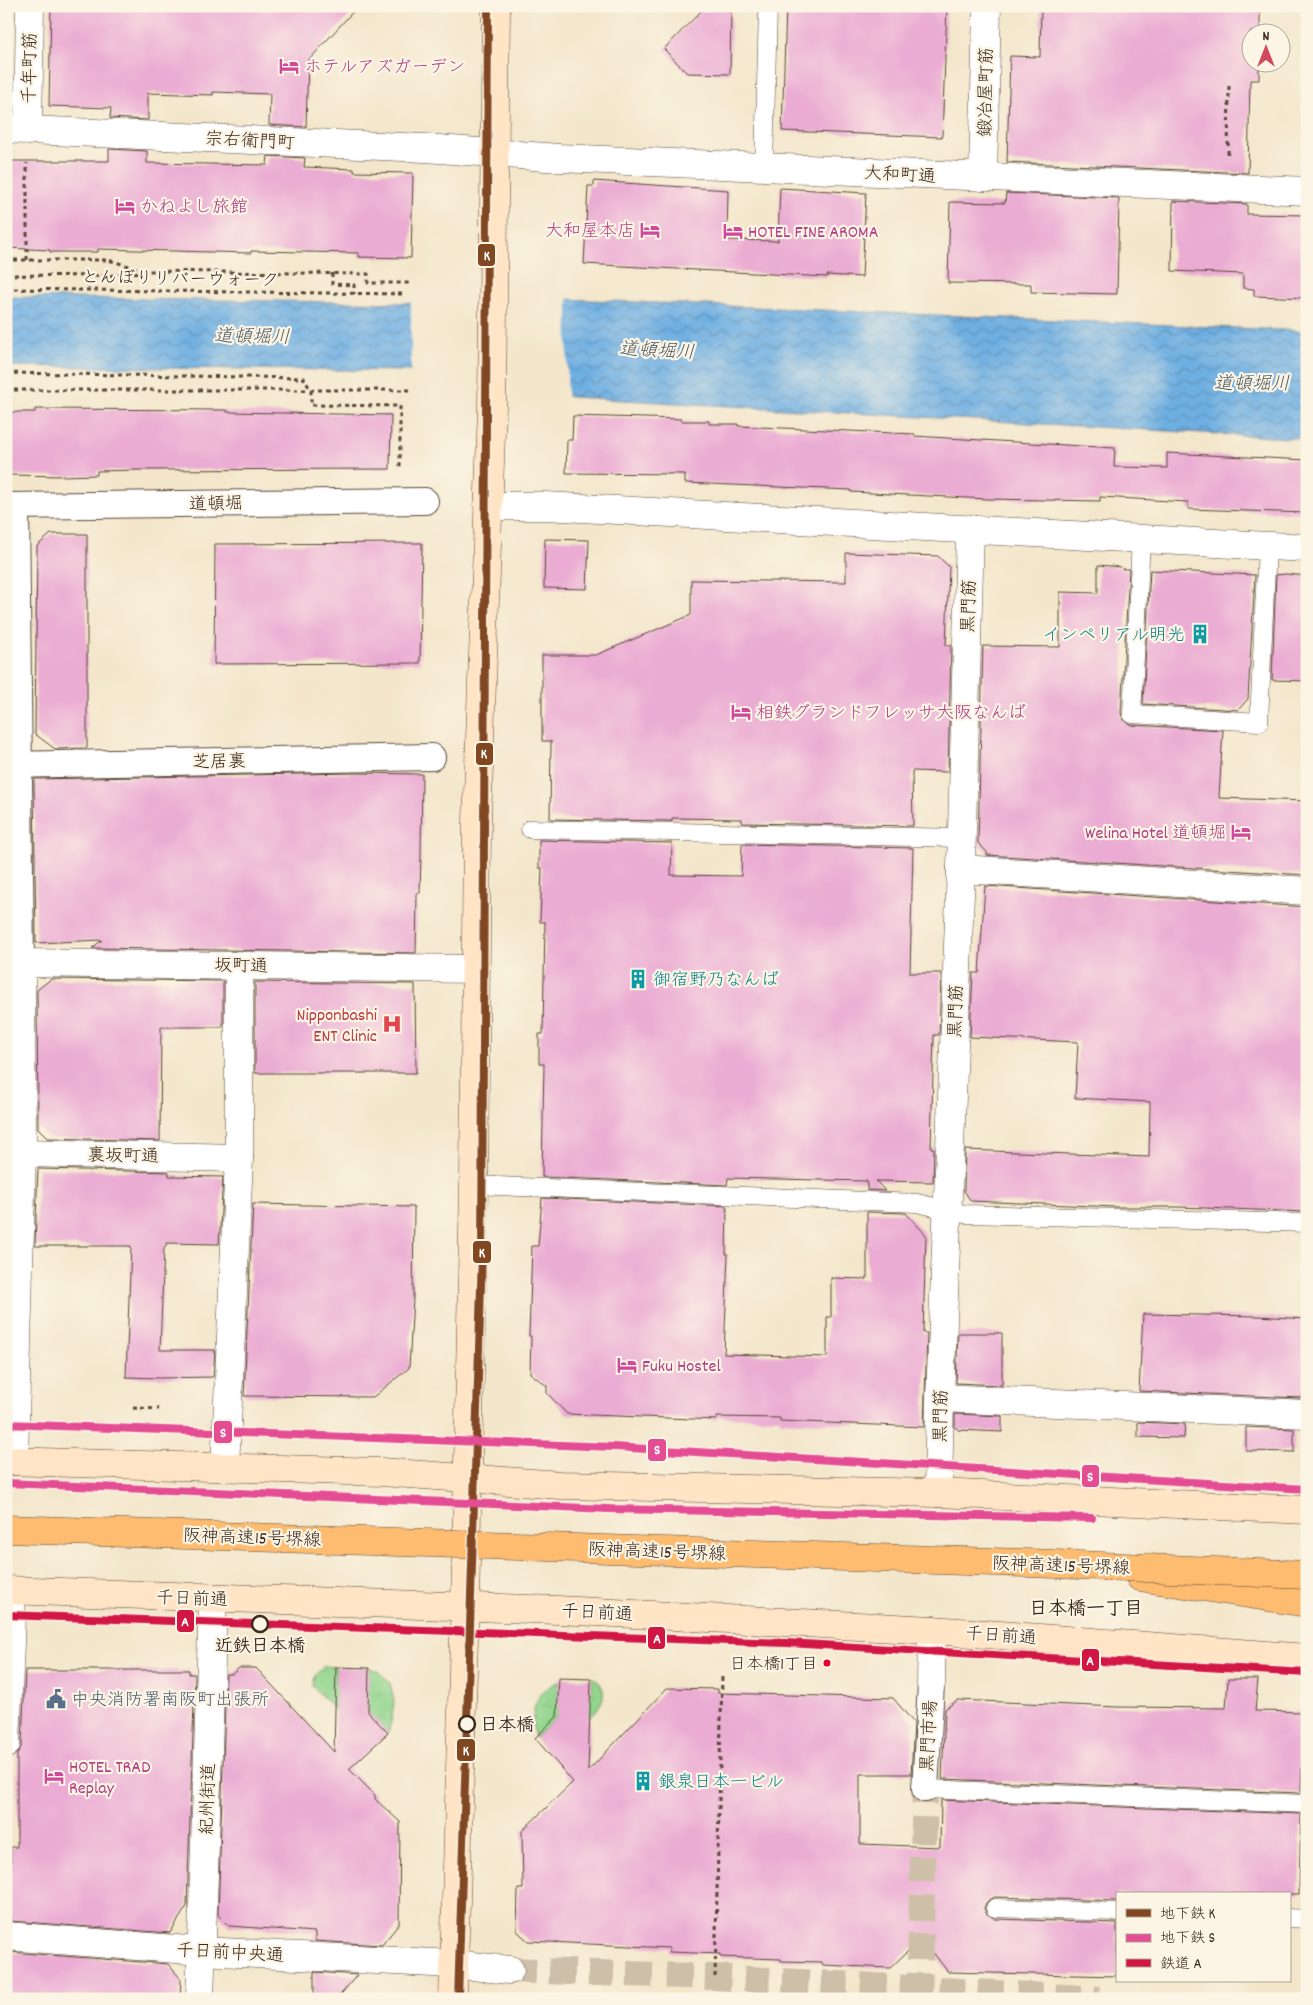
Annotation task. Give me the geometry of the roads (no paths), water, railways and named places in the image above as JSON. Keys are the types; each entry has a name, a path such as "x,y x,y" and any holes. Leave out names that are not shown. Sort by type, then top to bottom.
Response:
{"highway":[{"name":"阪神高速15号堺線","path":"6,1529 1056,1564 1307,1575"},
{"path":"1056,1564 1307,1603"}],"main road":[{"path":"453,1999 465,1606 474,1184 478,812 492,407 496,6"},
{"path":"10,1461 381,1472 560,1485 938,1493 1307,1510"},
{"name":"千日前通","path":"9,1591 465,1606 932,1630 1307,1658"}],"street":[{"name":"千年町筋","path":"17,130 30,6"},
{"name":"鍛冶屋町筋","path":"983,177 987,6"},
{"name":"宗右衛門町","path":"17,130 425,148 494,153"},
{"name":"大和町通","path":"494,153 764,168 1307,190"},
{"name":"道頓堀","path":"11,506 413,501"},
{"path":"10,1461 14,1153 11,506"},
{"path":"488,506 545,506 1307,548"},
{"name":"黒門筋","path":"938,1493 940,1398 961,869 970,529"},
{"name":"芝居裏","path":"12,765 432,758"},
{"path":"961,869 1307,891"},
{"name":"坂町通","path":"13,963 476,969"},
{"path":"225,1468 239,1158 239,965"},
{"name":"裏坂町通","path":"14,1153 239,1158"},
{"path":"940,1398 1307,1414"},
{"path":"6,1744 9,1591"},
{"name":"紀州街道","path":"200,1999 213,1598"},
{"path":"931,1684 932,1630"},
{"name":"黒門市場","path":"925,1789 931,1684"},
{"name":"千日前中央通","path":"6,1936 202,1951 454,1964 510,1970"}],"lane":[{"path":"764,168 768,6"},
{"path":"1141,538 1132,714 1200,719 1259,722 1267,546"},
{"path":"530,829 962,838"},
{"path":"474,1184 917,1203 965,1214 1307,1223"},
{"path":"925,1789 1307,1804"},
{"path":"995,1908 1116,1912"},
{"path":"1290,1918 1307,1919"}],"water":[{"name":"道頓堀川","path":"6,297 411,303 566,299 1307,331 1307,439 571,397 410,371 6,366"}],"tunnel":[{"path":"919,1999 925,1789"},
{"path":"510,1970 715,1977 1099,1999"}],"metro line":[{"name":"K","path":"458,1999 482,1254 488,6"},
{"name":"S","path":"6,1424 614,1447 1307,1489"},
{"name":"S","path":"6,1483 609,1509 1092,1518"}],"rail line":[{"name":"A","path":"6,1615 787,1643 1307,1673"}],"place":[{"name":"ホテルアズガーデン","path":"289,66"},
{"name":"かねよし旅館","path":"125,206"},
{"name":"大和屋本店","path":"650,230"},
{"name":"HOTEL FINE AROMA","path":"733,231"},
{"name":"インペリアル明光","path":"1200,634"},
{"name":"相鉄グランドフレッサ大阪なんば","path":"741,712"},
{"name":"Welina Hotel 道頓堀","path":"1241,832"},
{"name":"御宿野乃なんば","path":"638,979"},
{"name":"Nipponbashi ENT Clinic","path":"392,1024"},
{"name":"Fuku Hostel","path":"627,1365"},
{"name":"近鉄日本橋","path":"260,1624"},
{"name":"日本橋1丁目","path":"827,1663"},
{"name":"中央消防署南阪町出張所","path":"56,1699"},
{"name":"日本橋","path":"467,1724"},
{"name":"HOTEL TRAD Replay","path":"54,1776"},
{"name":"銀泉日本一ビル","path":"643,1781"}],"district":[{"name":"日本橋一丁目","path":"1086,1607"}]}
